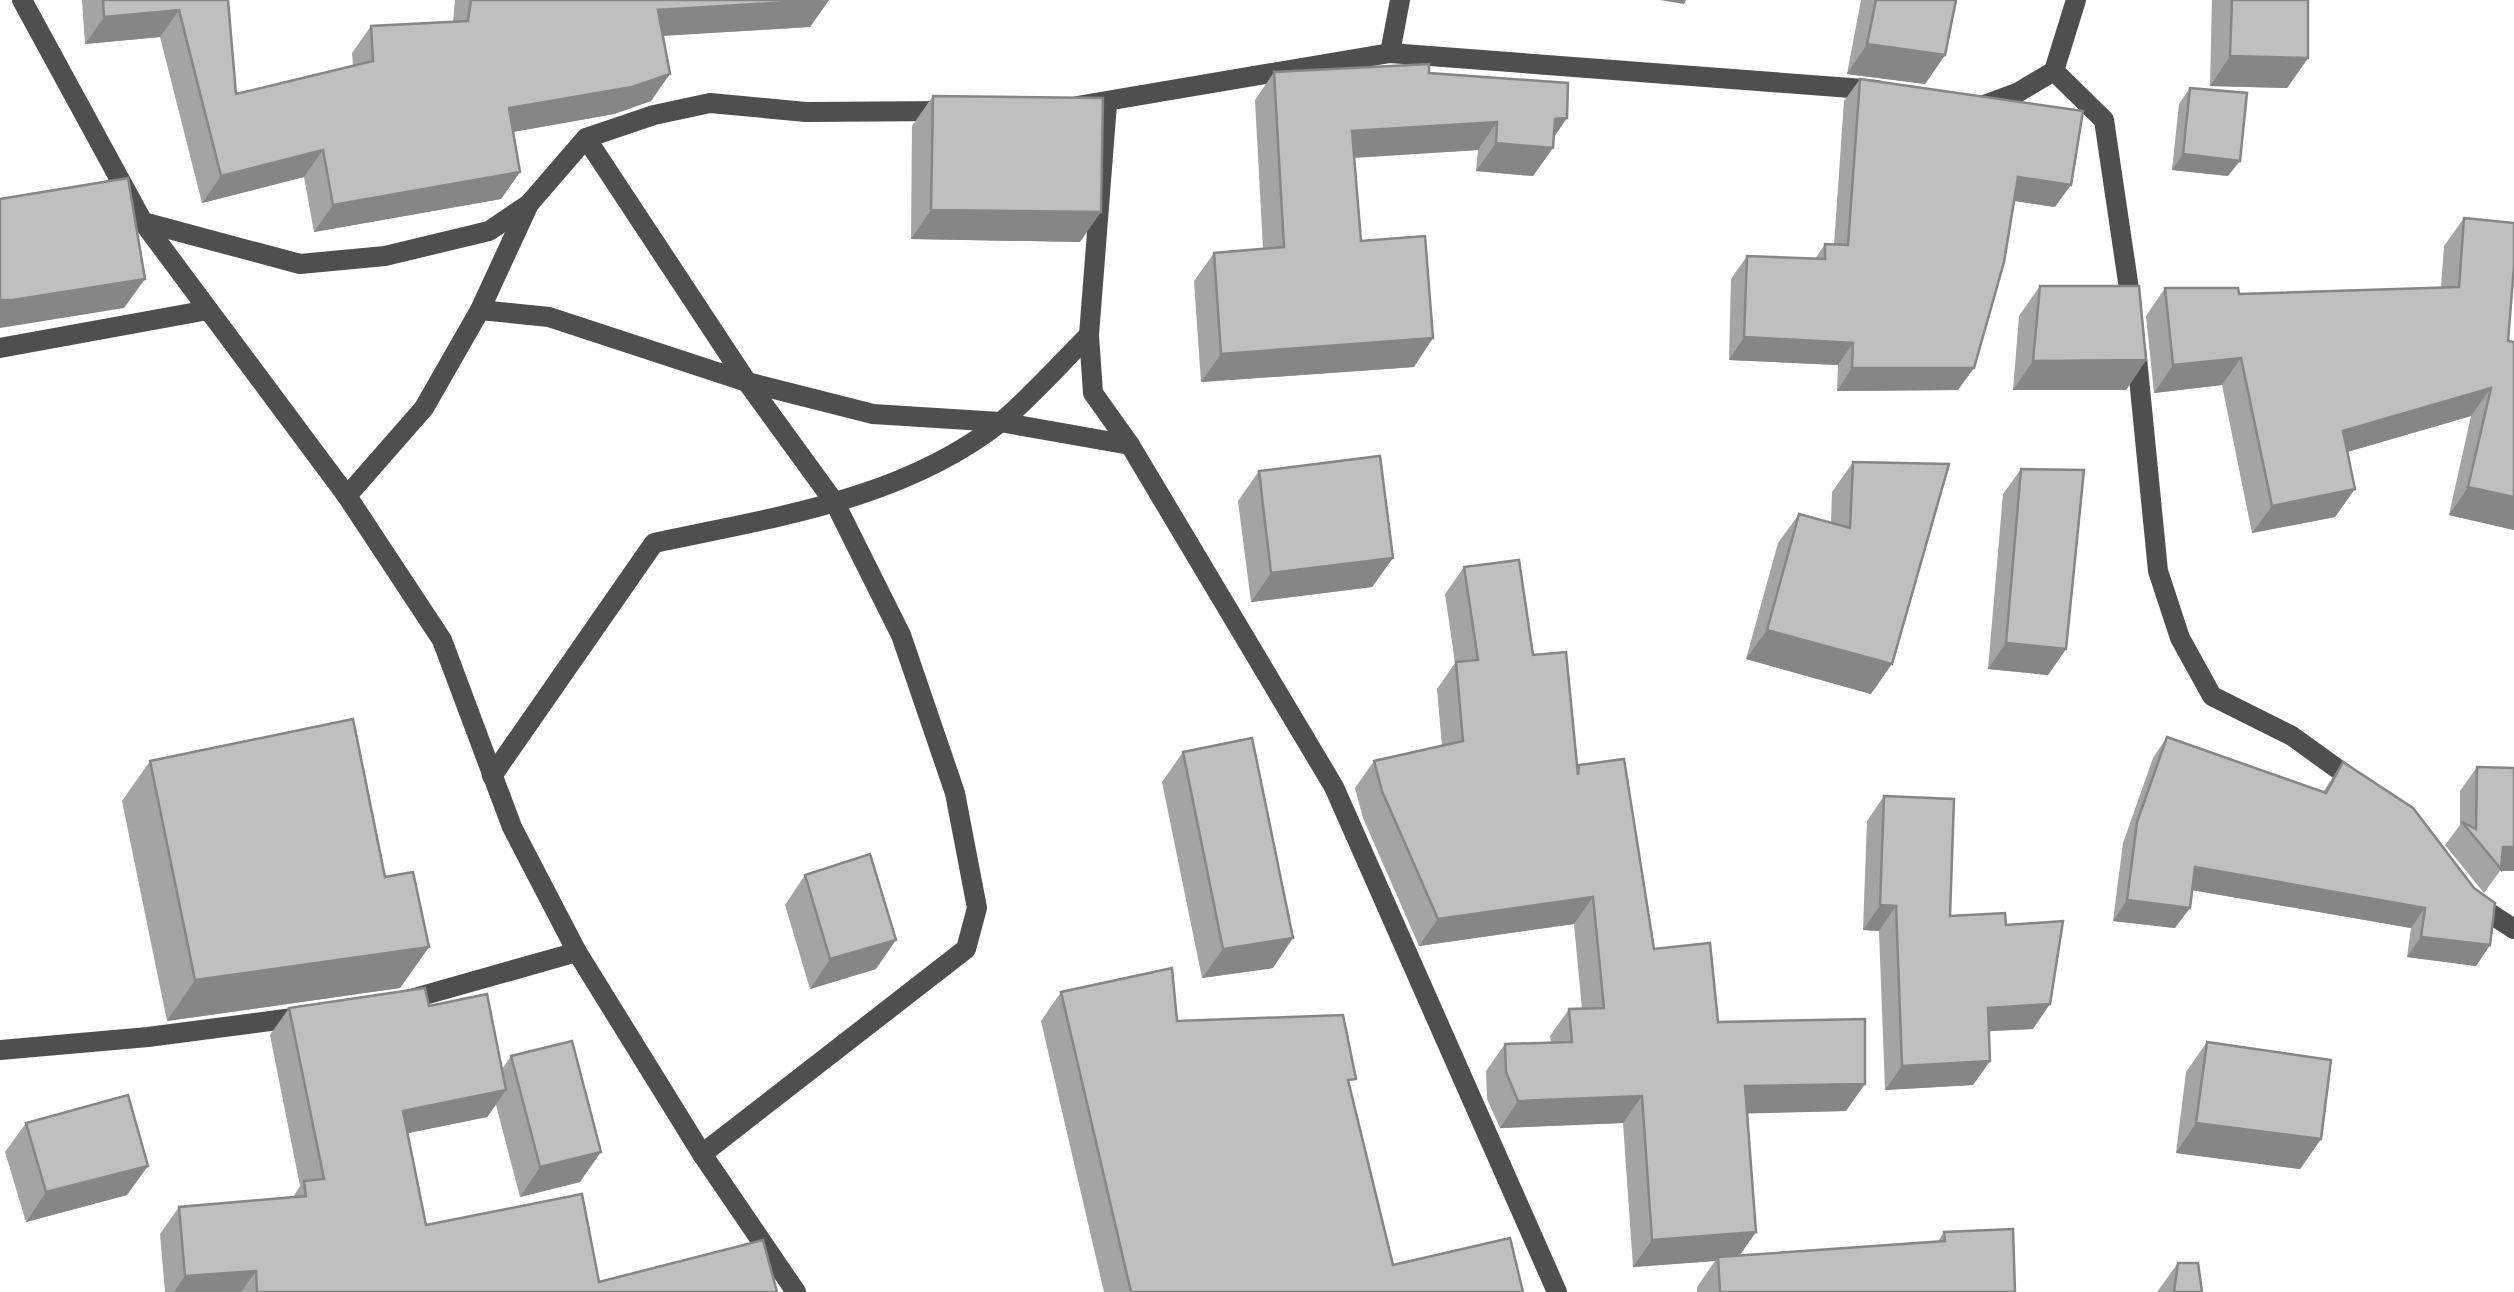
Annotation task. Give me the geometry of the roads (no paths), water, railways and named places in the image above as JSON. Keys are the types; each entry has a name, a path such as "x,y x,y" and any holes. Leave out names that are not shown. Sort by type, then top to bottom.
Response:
{"street":[{"path":"22,0 143,222 347,496 442,640 512,828 576,952 702,1154 796,1292"},
{"path":"1390,53 1400,0"},
{"path":"1963,104 1982,107 2054,71 2076,0"},
{"path":"1053,107 1107,104 1390,53 1904,95"},
{"path":"2054,71 2104,120 2127,266 2158,571 2180,638 2212,696 2292,736 2379,799"},
{"path":"143,222 300,264 384,256 488,231 529,204 586,138 654,115 710,103 806,112 962,111"},
{"path":"1107,104 1089,336 1093,393 1130,445 1334,787 1557,1292"},
{"path":"586,138 746,382 835,503 901,635 955,794 977,908 966,949 702,1154"},
{"path":"347,496 424,408 480,310 529,204"},
{"path":"3,350 208,310"},
{"path":"480,310 548,317 746,382 873,414 1000,422 1130,445"},
{"path":"492,776 654,543 835,503 903,481 1000,422 1089,336"},
{"path":"2460,886 2470,900 2514,929"},
{"path":"383,1006 576,952"},
{"path":"0,1050 148,1037 330,1013"}]}
